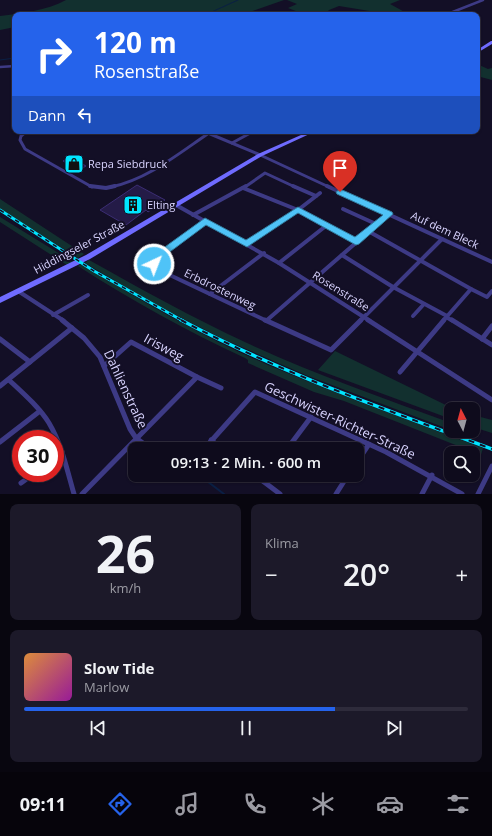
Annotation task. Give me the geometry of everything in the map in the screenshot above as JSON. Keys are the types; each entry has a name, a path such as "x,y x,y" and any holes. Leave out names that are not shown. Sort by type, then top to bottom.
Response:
{"street":[{"path":"453,12 483,0"},
{"path":"480,50 492,42"},
{"path":"0,67 12,66"},
{"path":"23,134 20,140 25,149 92,187 101,189 110,188 127,182 158,167 208,134"},
{"name":"Auf dem Bleck","path":"211,134 492,262"},
{"path":"232,143 248,134"},
{"name":"Hiddingseler Straße","path":"0,300 88,257 260,155 307,134"},
{"path":"193,215 243,188 265,173 318,195 247,244"},
{"path":"243,188 298,210 356,242"},
{"name":"Rosenstraße","path":"176,205 279,262 492,400"},
{"path":"343,209 376,224"},
{"name":"Erbdrostenweg","path":"205,221 155,259 154,264 157,268 266,321 389,214"},
{"path":"279,262 327,225"},
{"path":"368,231 487,297 492,291"},
{"path":"266,321 331,350 419,260 442,239"},
{"path":"210,294 264,253"},
{"path":"342,256 492,345"},
{"path":"400,372 471,289"},
{"name":"Dahlienstraße","path":"18,291 82,334 94,348 104,366 117,401 137,439"},
{"path":"53,315 88,295"},
{"path":"413,316 424,304"},
{"path":"482,339 492,326"},
{"path":"0,386 72,328"},
{"path":"0,339 30,362"},
{"name":"Irisweg","path":"104,366 131,342 197,377 222,388"},
{"path":"82,494 197,377"},
{"path":"9,380 40,411 53,430"},
{"name":"Geschwister-Richter-Straße","path":"211,440 255,392 311,416 432,475 462,494"},
{"path":"0,442 40,411"},
{"path":"292,442 311,416"},
{"path":"137,439 141,442"},
{"path":"364,452 369,444"},
{"path":"64,459 74,494"},
{"path":"478,494 492,466"},
{"path":"422,494 432,475"},
{"path":"264,482 280,494"},
{"path":"336,494 344,482"}],"green space":[{"path":"66,0 284,0 250,12 29,12 58,4"},
{"path":"287,0 400,0 390,4 405,12 376,12 339,6 327,12 298,12 288,8 297,4"},
{"path":"12,15 12,28 0,30 0,16"},
{"path":"480,65 488,69 492,68 492,80 480,77"},
{"path":"0,199 84,254 78,258 0,209"},
{"path":"0,217 73,262 67,265 0,222"},
{"path":"89,260 187,313 272,354 374,395 444,420 444,427 308,376 223,339 154,304 85,263"},
{"path":"81,264 173,318 220,343 268,365 321,387 444,434 444,438 456,438 478,446 458,446 344,401 314,392 248,363 248,360 245,358 139,303 78,266"},
{"path":"335,351 444,404 444,416 318,370"},
{"path":"480,417 492,420 492,433 480,429"},
{"path":"480,447 483,448 480,455"}],"building":[{"name":"Repa Siebdruck","path":"70,157 86,166 79,170 63,161"},
{"name":"Elting","path":"137,185 165,200 148,212 146,210 126,225 100,210"}],"waterway":[{"path":"212,12 238,0"},
{"path":"0,60 12,58"},
{"path":"208,482 224,494"}],"railway":[{"path":"0,210 94,271 183,321"},
{"path":"183,321 296,374 492,449"}],"place":[{"name":"Repa Siebdruck","path":"74,164"},
{"name":"Elting","path":"133,205"}],"route":[{"path":"154,264 155,259 205,221 247,244 298,210 356,242 389,214 340,192"}]}
